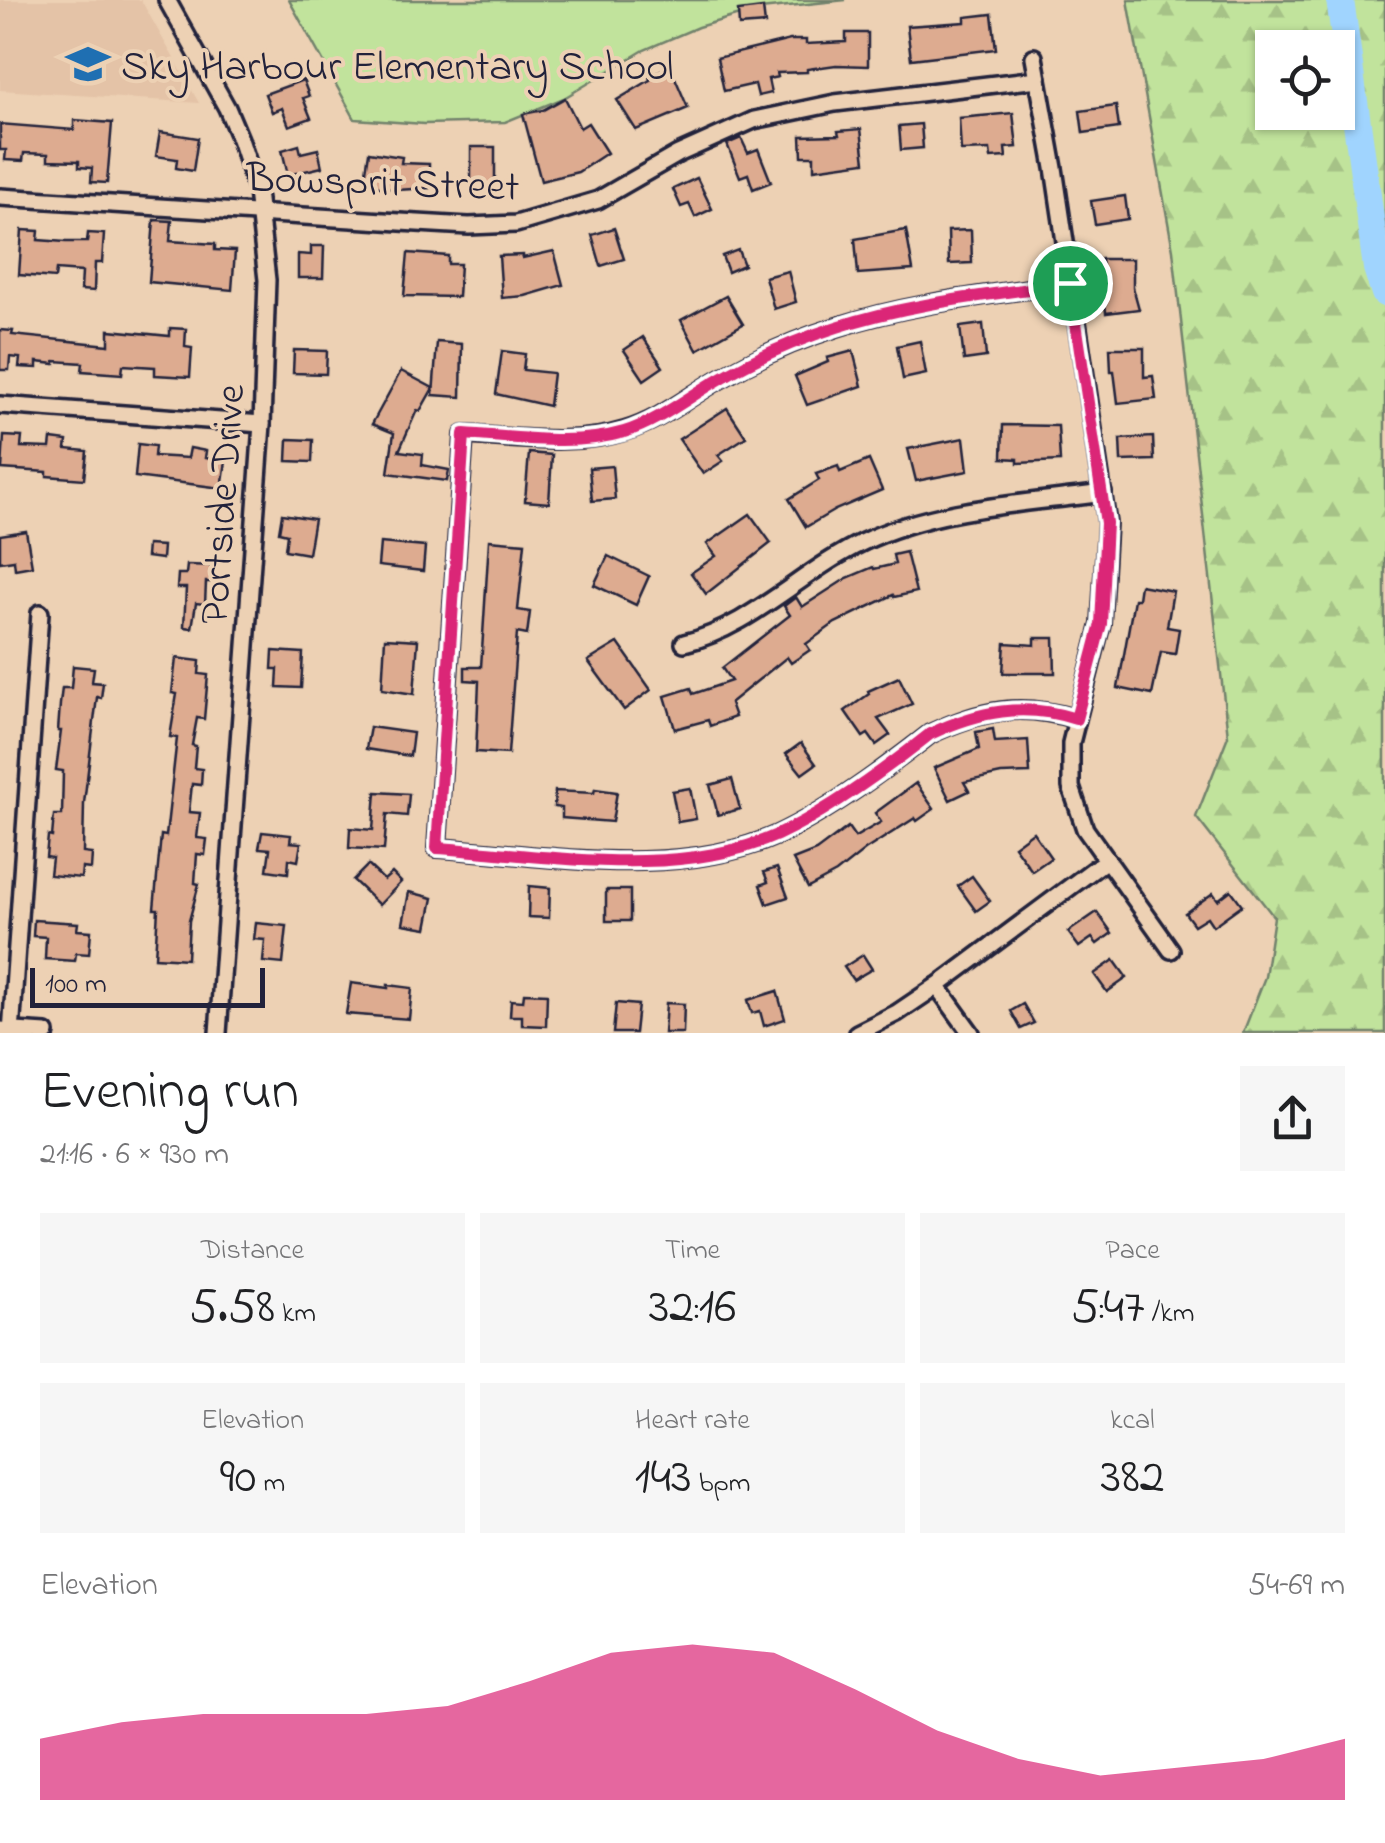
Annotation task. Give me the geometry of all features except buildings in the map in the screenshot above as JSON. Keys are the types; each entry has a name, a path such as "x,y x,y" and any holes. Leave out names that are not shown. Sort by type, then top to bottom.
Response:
{"street":[{"name":"Portside Drive","path":"167,0 227,108 257,191 268,280 262,424 218,1033"},
{"path":"1034,56 1106,523 1101,624 1076,719 1070,758 1071,787 1085,829 1105,862 1170,950"},
{"name":"Bowsprit Street","path":"0,196 469,226 539,220 598,200 715,135 767,117 835,103 1038,78"},
{"path":"1070,283 962,298 837,327 777,350 661,416 624,432 566,439 464,434 437,848 629,861 703,855 760,841 806,820 948,725 987,712 1027,708 1076,719"},
{"path":"0,405 262,424"},
{"path":"684,643 725,629 829,559 906,525 947,514 1103,493"},
{"path":"40,614 8,1031 46,1033"},
{"path":"857,1033 897,1013 937,986 1105,862"},
{"path":"937,986 971,1033"}],"shaded area":[{"name":"Sky Harbour Elementary School","path":"0,0 141,0 199,103 0,90"}],"green space":[{"path":"289,0 846,0 760,9 698,27 644,50 564,98 505,122 424,124 355,119"},
{"path":"1128,0 1385,0 1385,1033 1243,1033 1265,977 1274,917 1196,817 1228,736 1173,250"}],"waterway":[{"path":"1340,0 1377,268 1385,293"}],"place":[{"name":"Sky Harbour Elementary School","path":"88,64"}],"route":[{"path":"1070,283 1106,523 1101,624 1076,719 1027,708 987,712 948,725 806,820 775,836 703,855 629,861 437,848 464,434 566,439 624,432 661,416 777,350 837,327 962,298 1070,283"}]}
